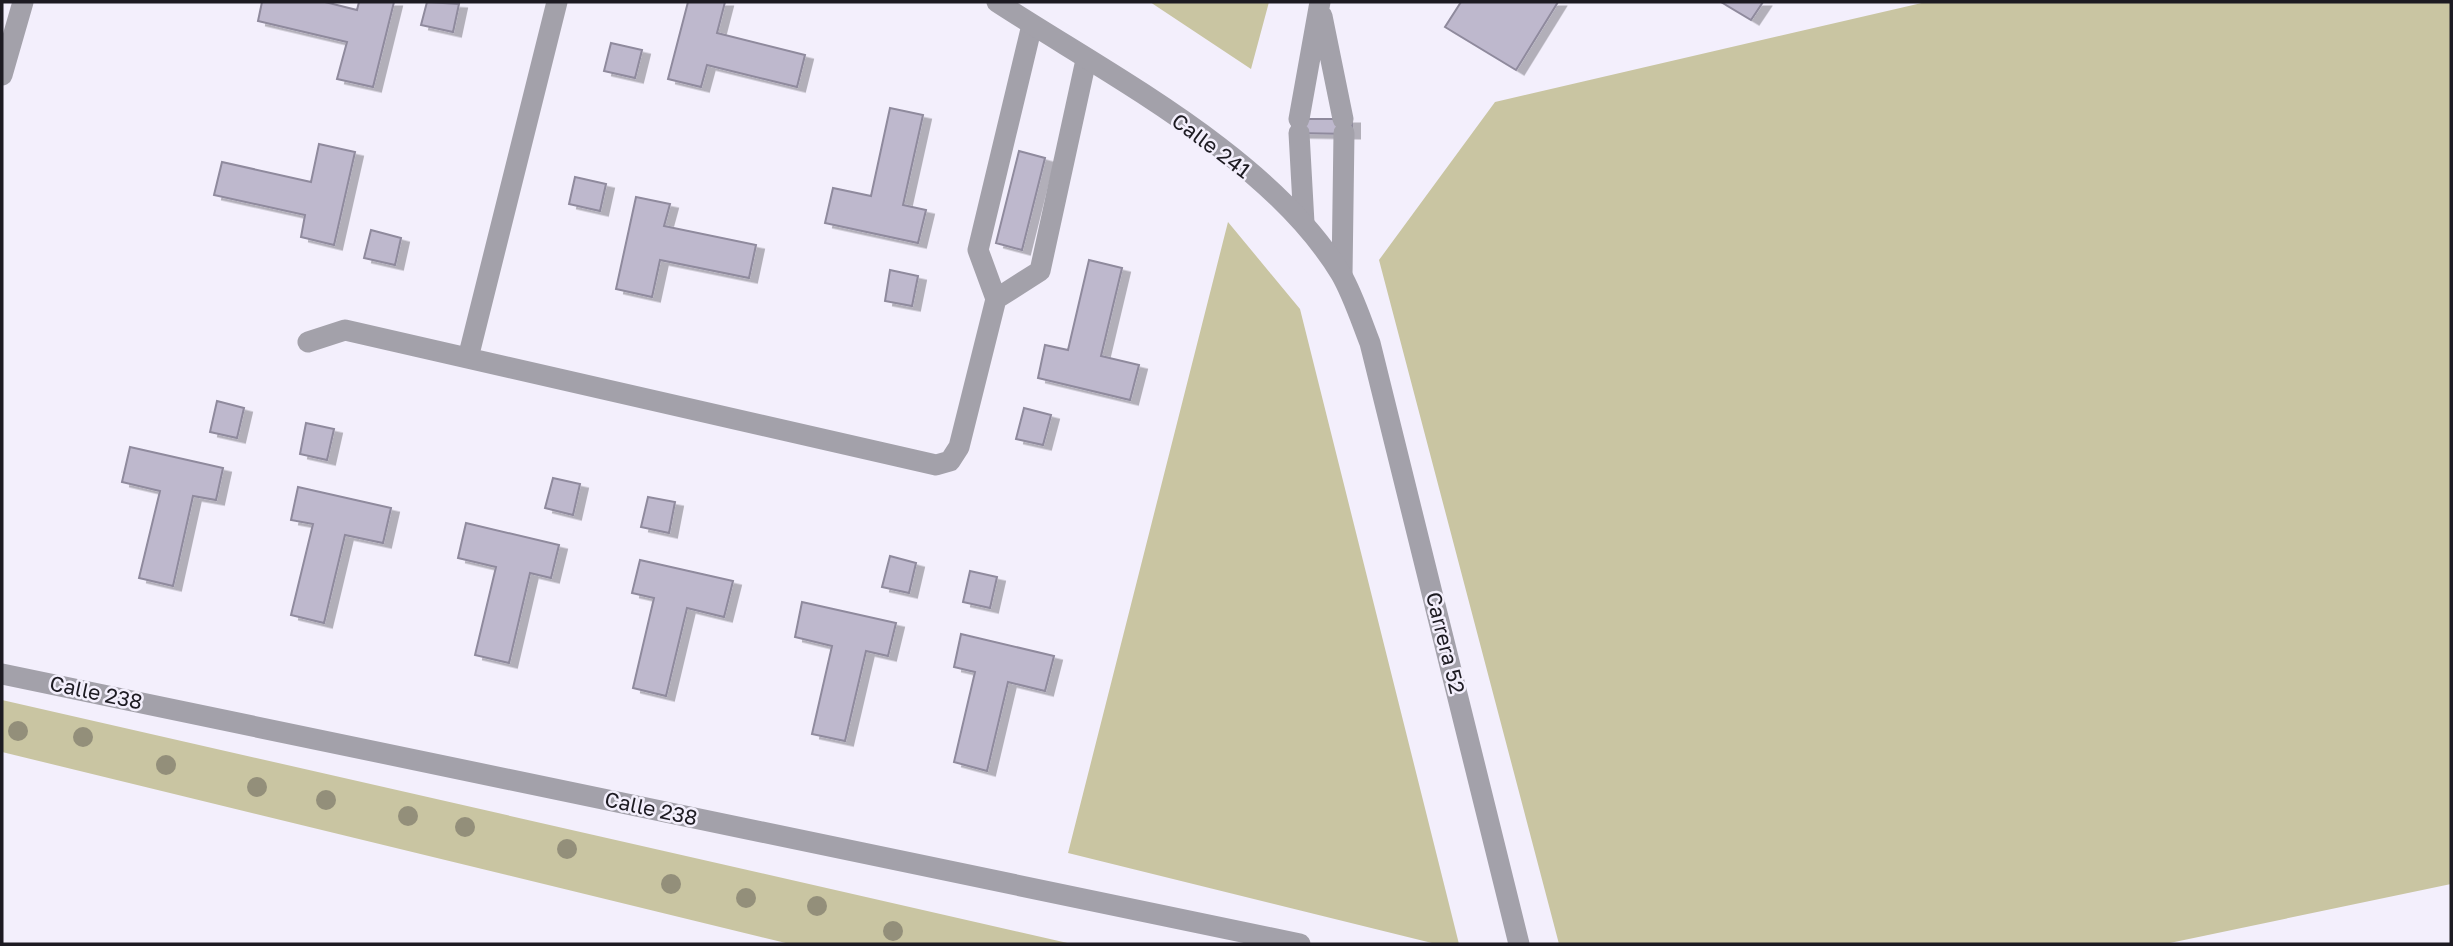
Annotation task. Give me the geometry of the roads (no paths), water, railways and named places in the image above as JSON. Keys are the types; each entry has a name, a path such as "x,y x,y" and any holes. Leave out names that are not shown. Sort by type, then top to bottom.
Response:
{"street":[{"path":"2,75 23,2"},
{"path":"468,358 557,2"},
{"name":"Calle 241","path":"996,2 1209,139 1304,223 1342,275 1370,343"},
{"path":"1304,223 1299,126 1320,3"},
{"path":"1320,3 1344,126 1342,275"},
{"path":"308,342 345,330 936,465 950,461 959,447 996,299 978,250 1032,24"},
{"path":"996,299 1040,271 1086,60"},
{"name":"Carrera 52","path":"1370,343 1519,944"},
{"name":"Calle 238","path":"2,674 1265,940 1300,944"}]}
